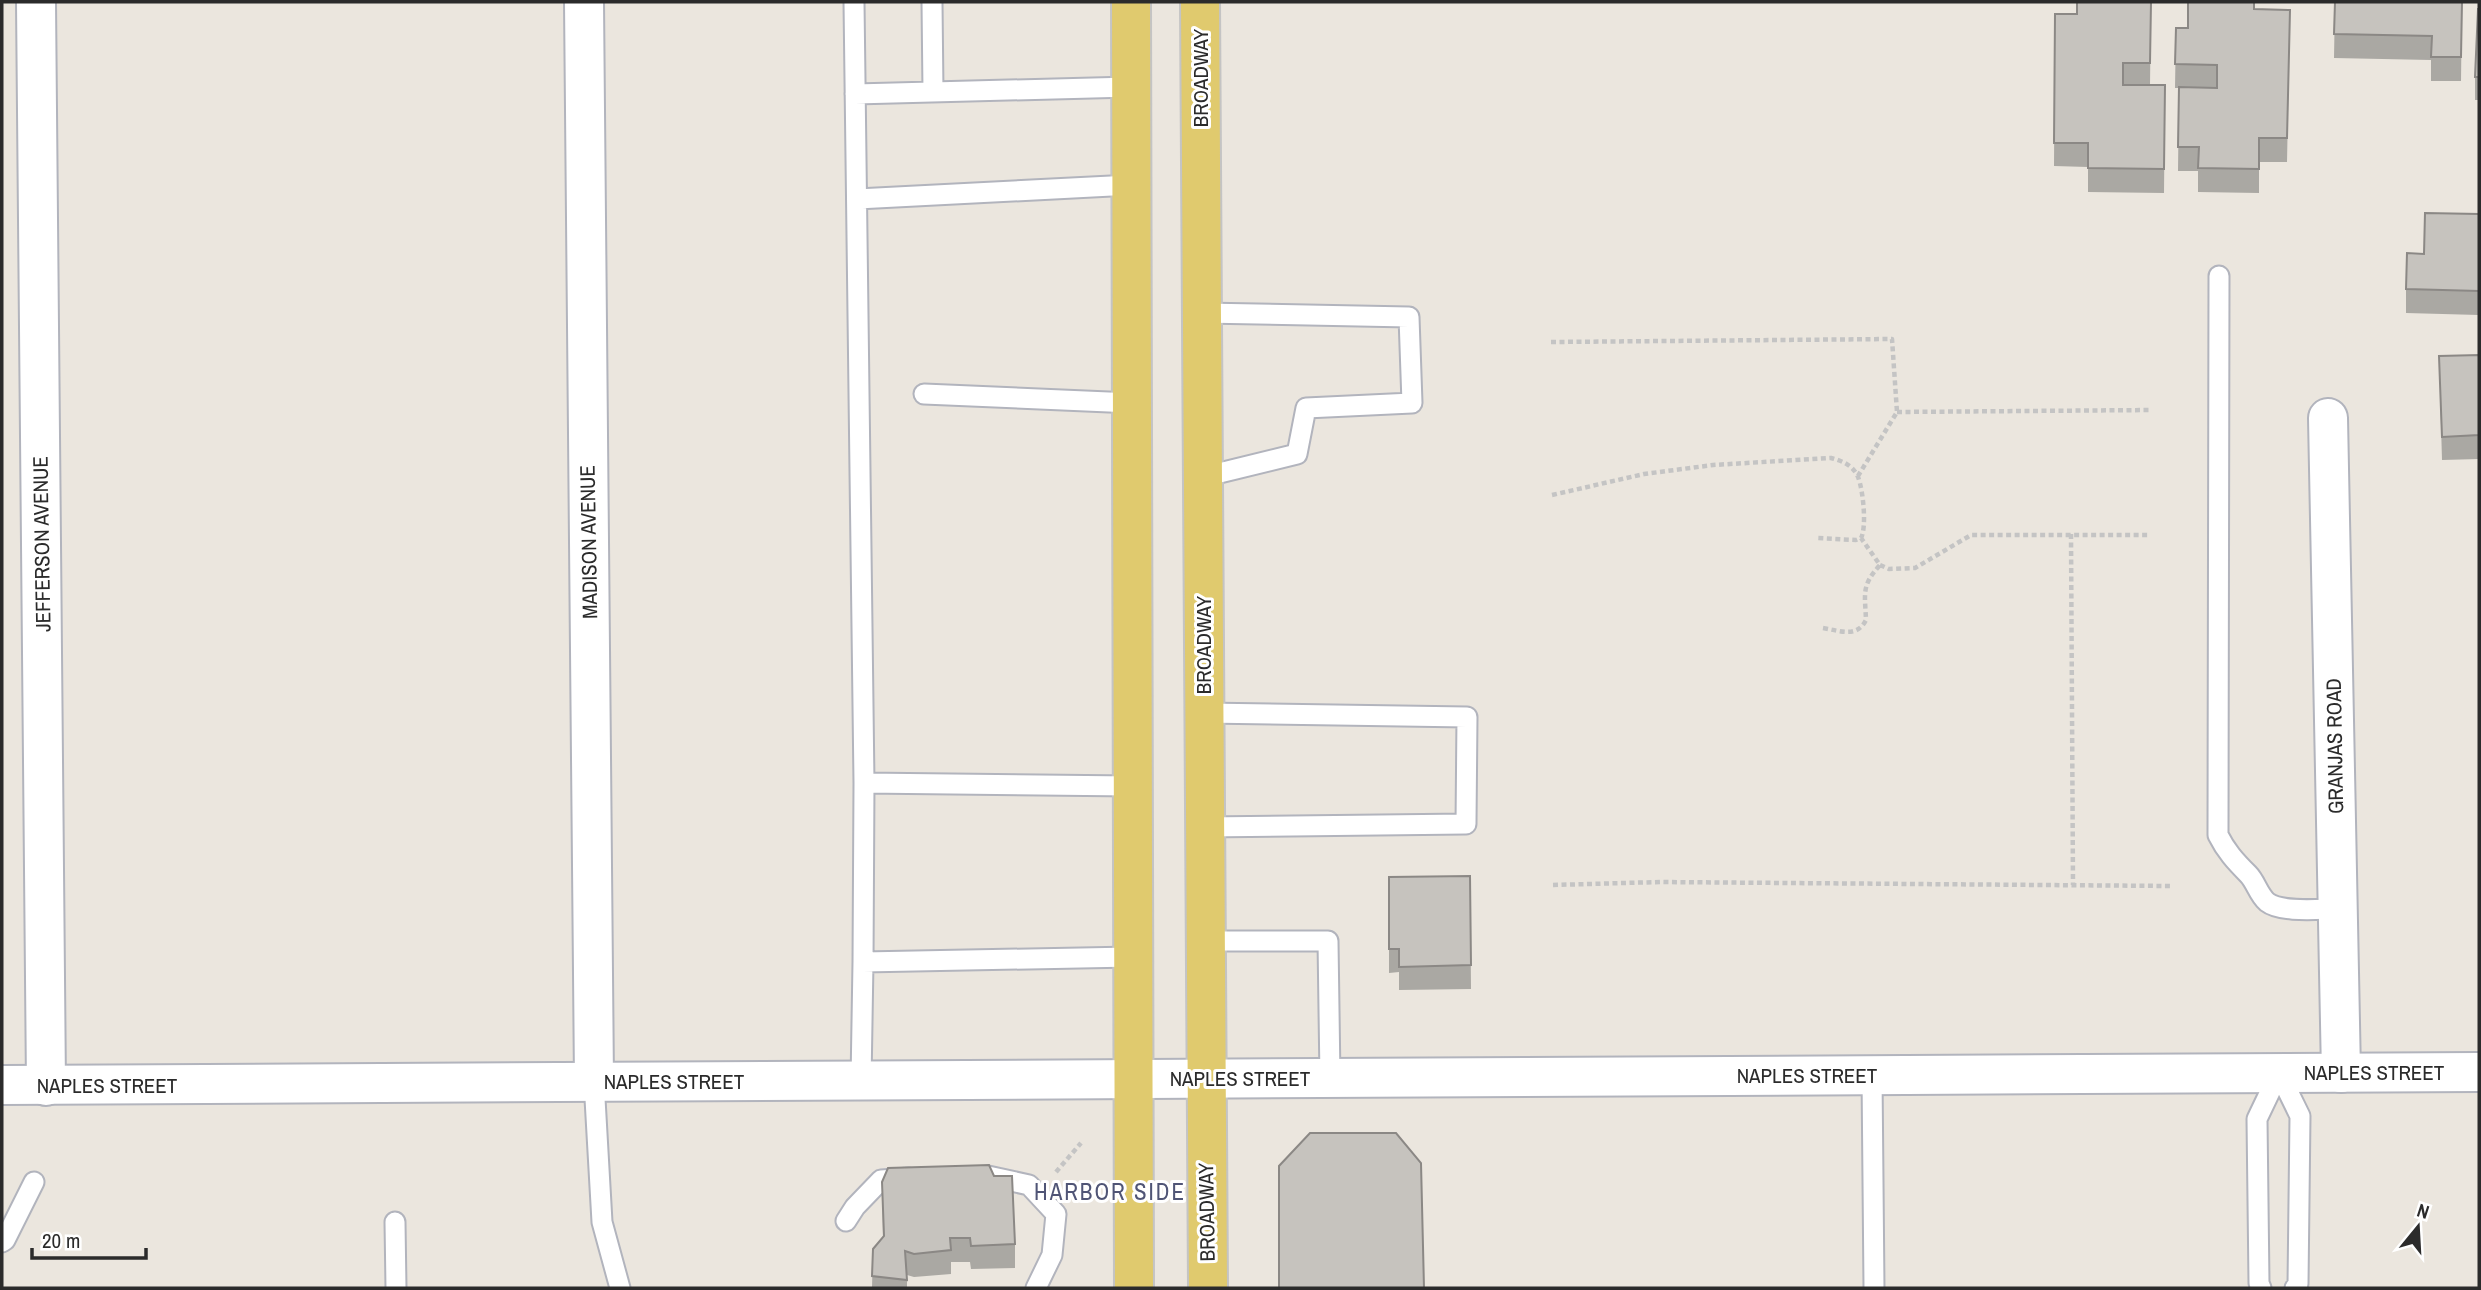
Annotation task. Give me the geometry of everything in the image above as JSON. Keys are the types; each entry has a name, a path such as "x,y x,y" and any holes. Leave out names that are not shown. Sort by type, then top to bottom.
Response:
{"main road":[{"path":"1131,2 1134,1288"},
{"name":"BROADWAY","path":"1200,2 1208,1288"}],"street":[{"name":"JEFFERSON AVENUE","path":"36,2 46,1086"},
{"name":"MADISON AVENUE","path":"584,2 594,1081"},
{"name":"GRANJAS ROAD","path":"2328,418 2341,1073"},
{"name":"NAPLES STREET","path":"2,1085 2479,1072"}],"lane":[{"path":"854,2 864,783 861,1082"},
{"path":"932,2 933,92"},
{"path":"855,94 1131,88"},
{"path":"857,199 1131,185"},
{"path":"2219,276 2218,835 2227,853 2251,876 2258,891 2268,902 2281,908 2338,909"},
{"path":"1202,313 1409,317 1412,403 1306,408 1297,454 1203,477"},
{"path":"924,394 1132,403"},
{"path":"1204,713 1467,717 1466,824 1204,827"},
{"path":"864,783 1132,786"},
{"path":"1205,940 1328,941 1330,1078"},
{"path":"863,962 1132,957"},
{"path":"2261,1288 2257,1119 2279,1073"},
{"path":"2279,1073 2300,1116 2298,1284 2295,1288"},
{"path":"1872,1075 1874,1288"},
{"path":"594,1081 602,1222 620,1288"},
{"path":"976,1173 1029,1185 1056,1214 1052,1255 1037,1288"},
{"path":"846,1221 855,1207 881,1180 922,1177"},
{"path":"2,1242 34,1182"},
{"path":"395,1222 396,1288"}],"path":[{"path":"1551,342 1892,338 1897,412 1858,476"},
{"path":"1897,412 2152,410"},
{"path":"1552,495 1644,474 1793,459 1831,458 1845,462 1858,476 1863,502 1864,532 1861,538"},
{"path":"2071,534 2073,885"},
{"path":"1861,538 1880,565 1889,569 1915,568 1971,535 2149,535"},
{"path":"1816,538 1861,538"},
{"path":"1824,628 1852,633 1863,625 1866,620 1865,585 1868,577 1880,565"},
{"path":"1553,885 1660,882 2171,886"},
{"path":"1037,1193 1081,1143"}],"building":[{"path":"2077,2 2151,2 2150,63 2123,63 2123,85 2165,85 2164,169 2088,168 2088,143 2054,143 2055,14 2077,14"},
{"path":"2188,2 2254,2 2254,9 2290,10 2287,138 2259,138 2259,169 2198,168 2199,147 2178,147 2179,87 2217,88 2217,65 2175,64 2176,28 2188,28"},
{"path":"2335,2 2462,2 2461,57 2431,57 2432,36 2334,34"},
{"path":"2478,9 2479,77 2475,77"},
{"path":"2425,213 2479,214 2479,291 2406,289 2407,253 2424,254"},
{"path":"2479,355 2479,435 2442,437 2439,356"},
{"path":"1470,876 1471,965 1399,967 1399,949 1389,949 1389,877"},
{"path":"1310,1133 1396,1133 1421,1163 1424,1288 1279,1288 1279,1166"},
{"path":"989,1165 994,1176 1012,1176 1015,1244 971,1246 970,1238 950,1238 951,1250 914,1254 905,1251 907,1280 872,1276 873,1249 884,1236 882,1182 888,1168"}],"district":[{"name":"HARBOR SIDE","path":"1110,1192"}]}
